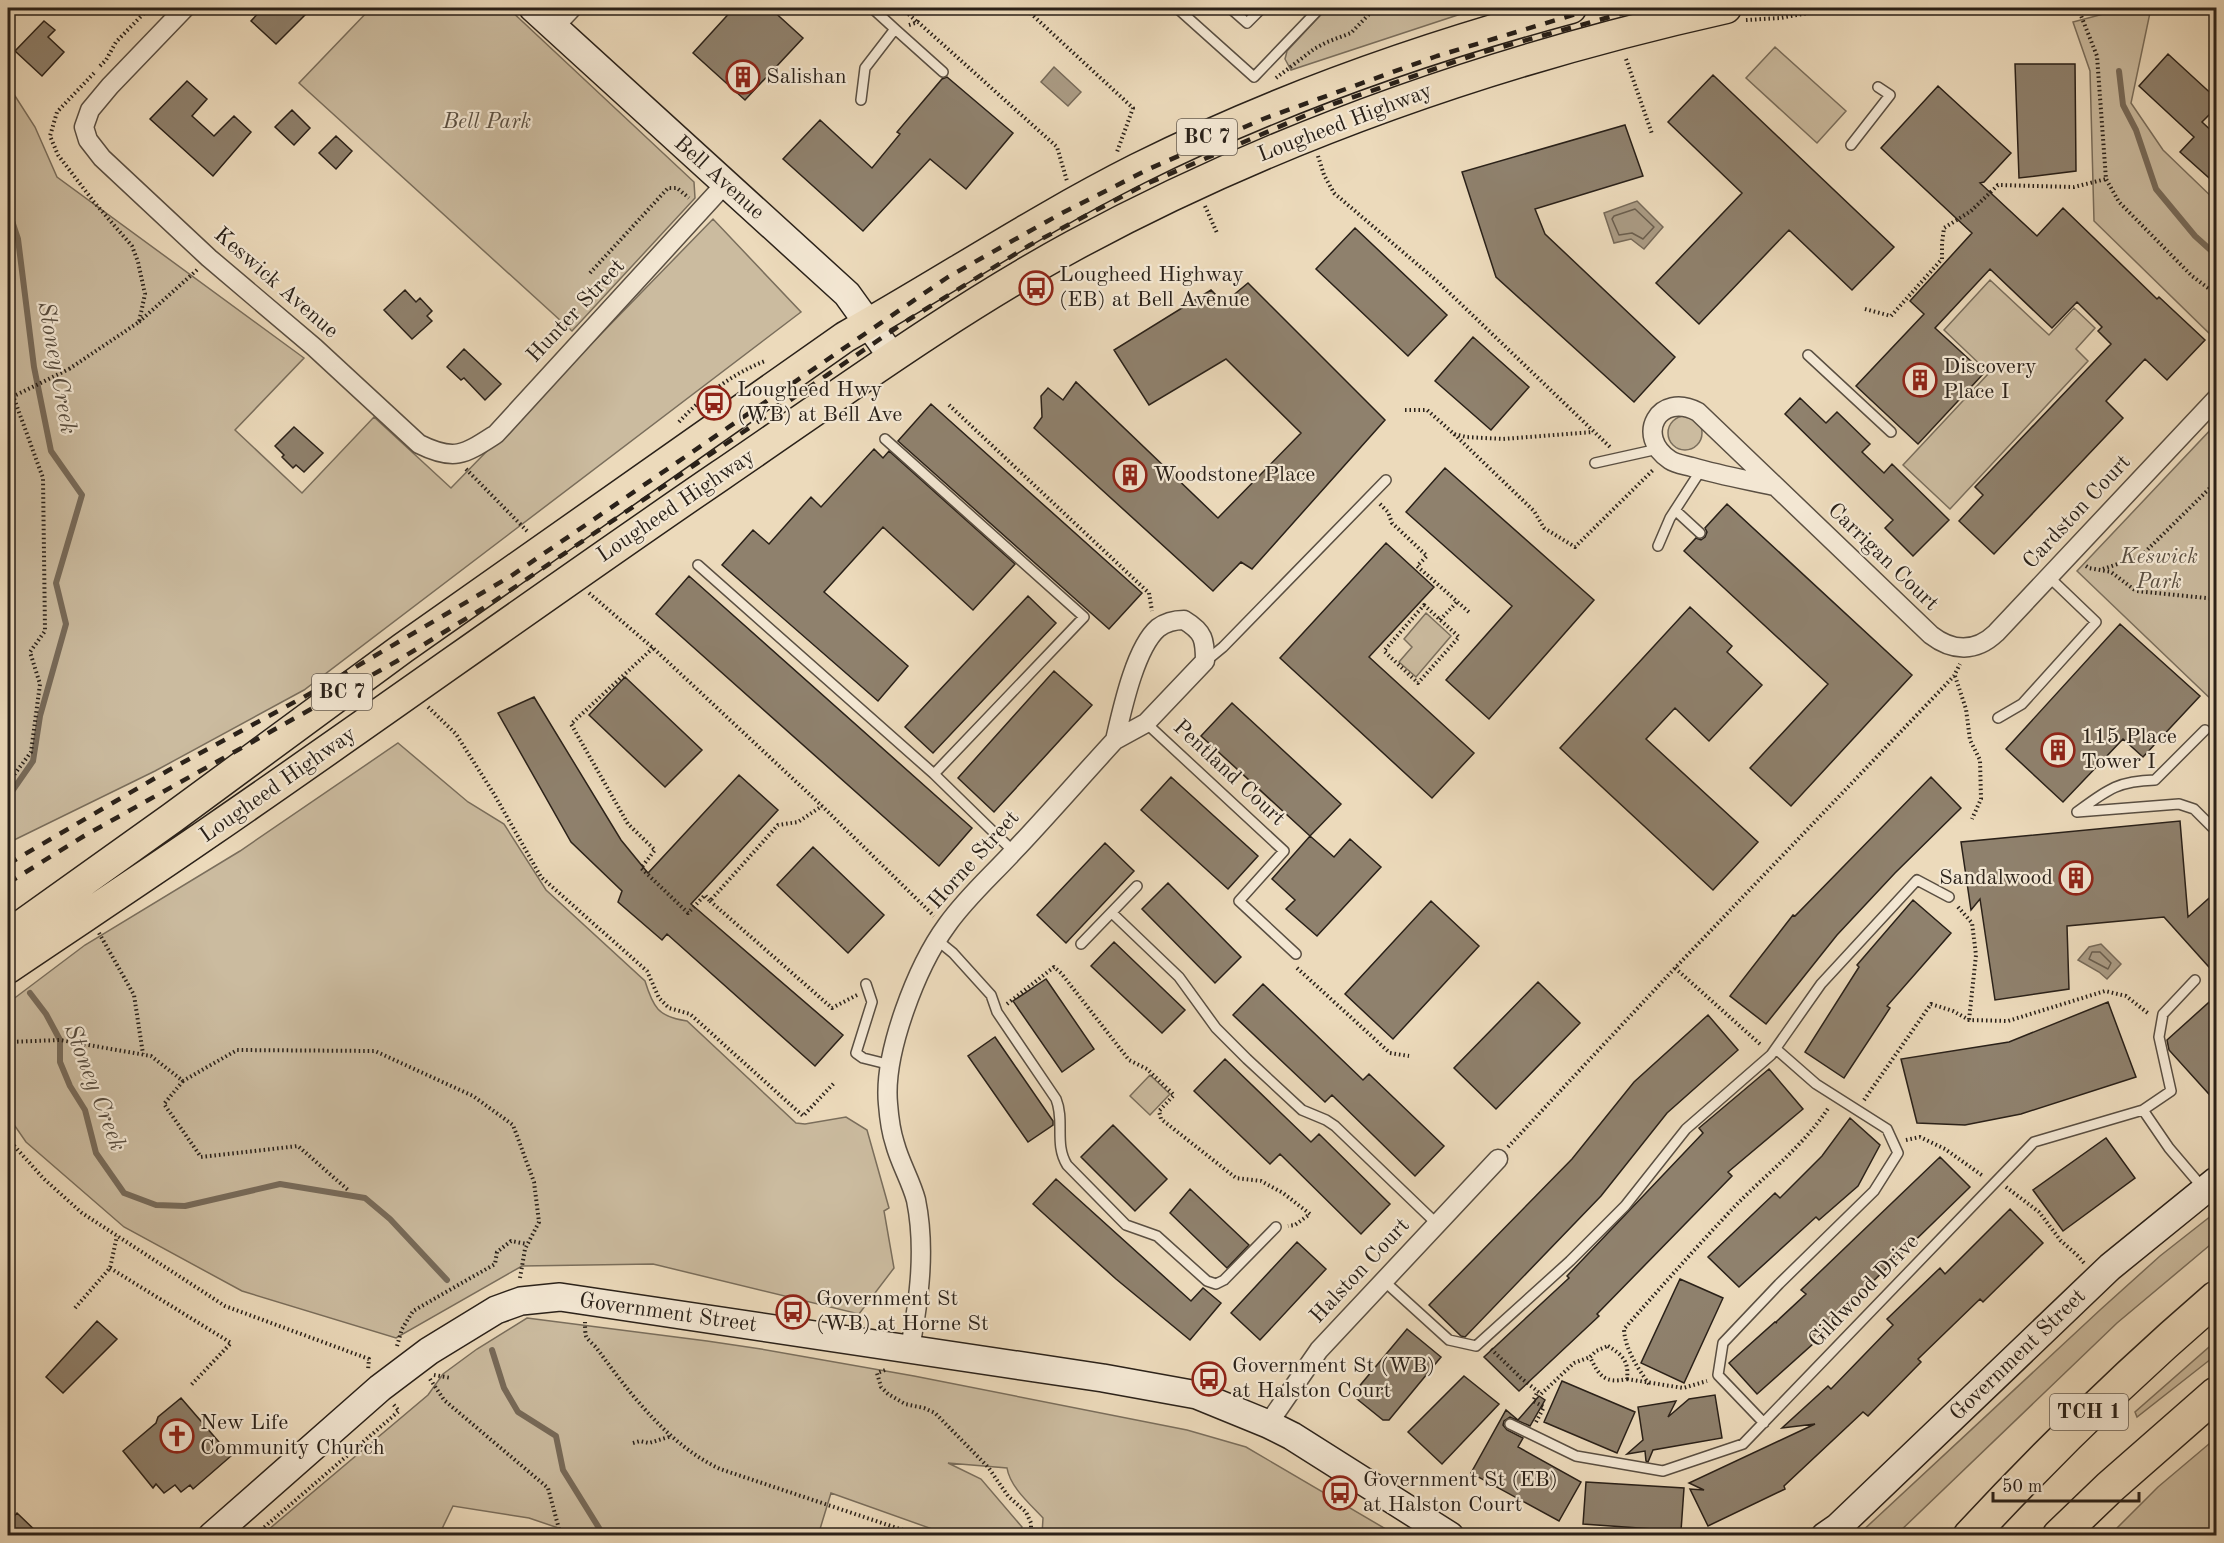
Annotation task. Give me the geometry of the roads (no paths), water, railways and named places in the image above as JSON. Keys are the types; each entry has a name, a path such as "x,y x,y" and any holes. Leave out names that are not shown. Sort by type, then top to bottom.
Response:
{"highway":[{"name":"TCH 1","path":"1970,1536 2078,1422 2153,1352 2217,1298"},
{"name":"TCH 1","path":"2059,1536 2161,1441 2217,1394"}],"main road":[{"name":"Lougheed Highway","path":"8,935 404,648 845,337 1068,206 1138,169 1199,141 1262,113 1385,65 1488,30 1571,8"},
{"name":"Lougheed Highway","path":"8,968 221,824 621,543 893,358 999,288 1076,244 1182,191 1310,134 1413,95 1523,59 1635,28 1735,14"}],"street":[{"name":"Keswick Avenue","path":"185,8 90,110 84,127 88,140 102,158 209,258 314,347 419,444 434,452 452,455"},
{"name":"Bell Avenue","path":"533,8 564,17 725,184 847,294 893,358"},
{"name":"Hunter Street","path":"452,455 470,451 496,434 725,184"},
{"name":"Cardston Court","path":"1967,649 1990,639 2217,399"},
{"name":"Carrigan Court","path":"1658,457 1652,433 1656,417 1670,407 1687,406 1698,412 1931,635 1948,646 1967,649"},
{"path":"1658,457 1701,470 1774,486"},
{"name":"Horne Street","path":"910,1348 917,1313 922,1255 915,1199 894,1143 888,1102 892,1052 921,972 941,934 962,905 1014,852 1115,740 1146,723 1204,662 1205,642 1196,627 1184,620 1172,621 1158,629 1140,653 1115,740"},
{"name":"Halston Court","path":"1268,1424 1319,1350 1498,1159"},
{"name":"Government Street","path":"1825,1536 1838,1527 2110,1267 2210,1185"},
{"name":"Government Street","path":"212,1536 371,1396 429,1351 496,1311 521,1301 560,1297 910,1348 1197,1395 1292,1436 1450,1536"}],"lane":[{"path":"872,8 943,72"},
{"path":"1177,8 1254,77 1320,8"},
{"path":"1230,8 1247,23 1262,8"},
{"path":"861,99 865,68 895,29"},
{"path":"1851,145 1890,96 1878,87"},
{"path":"1808,355 1891,432"},
{"path":"885,439 1083,617 934,774"},
{"path":"1595,463 1621,457 1658,457"},
{"path":"1658,546 1675,510 1701,470"},
{"path":"1204,662 1223,647 1386,480"},
{"path":"1675,510 1700,533"},
{"path":"698,565 934,774 1014,852"},
{"path":"1998,718 2022,704 2096,622 2049,577"},
{"name":"Pentland Court","path":"1146,723 1284,851 1239,901 1296,954"},
{"path":"2205,730 2155,780 2132,781 2111,787 2078,812 2179,804 2194,809 2217,831"},
{"path":"1384,1281 1449,1340 1476,1346 1570,1261 1625,1206 1686,1129 1771,1055 1821,984 1917,880 1948,897"},
{"path":"1081,944 1137,886"},
{"path":"1112,913 1179,977 1216,1029 1254,1066 1302,1110 1335,1126 1437,1224"},
{"path":"941,934 952,953 991,995 997,1012 1056,1098 1060,1114 1059,1147 1067,1166 1126,1225 1158,1236 1207,1281 1216,1284 1224,1280 1276,1227"},
{"name":"Gildwood Drive","path":"1510,1424 1576,1456 1663,1471 1743,1444 2034,1142 2142,1110 2171,1091 2159,1036 2163,1014 2195,980"},
{"path":"866,986 872,1002 856,1053 863,1058 891,1065"},
{"path":"1764,1423 1718,1375 1723,1343 1779,1284 1874,1191 1898,1153 1887,1129 1816,1084 1776,1049"},
{"path":"2142,1110 2169,1148 2210,1185"}],"water":[{"path":"1054,67 1081,92 1068,106 1041,82"},
{"path":"1637,201 1663,227 1644,249 1631,239 1614,243 1604,213"},
{"path":"2101,944 2121,964 2107,979 2078,960 2089,947"}],"waterway":[{"path":"2119,71 2123,105 2136,130 2156,189 2195,236 2216,255"},
{"name":"Stoney Creek","path":"8,209 18,239 34,367 51,451 82,495 56,583 66,624 40,716 33,761 8,797"},
{"name":"Stoney Creek","path":"30,993 46,1014 60,1040 60,1062 70,1086 85,1110 96,1153 124,1193 156,1205 185,1206 280,1184 365,1198 390,1219 447,1280"},
{"name":"Stoney Creek","path":"492,1350 504,1388 518,1412 556,1436 563,1470 604,1536"}],"railway":[{"path":"8,864 169,770 313,692 511,576 948,277 1062,213 1151,168 1263,119 1437,56 1596,8"},
{"path":"8,883 84,836 397,661 493,602 908,320 1030,245 1144,185 1325,107 1480,53 1642,8"}],"place":[{"name":"Salishan","path":"743,77"},
{"name":"Lougheed Highway (EB) at Bell Avenue","path":"1036,288"},
{"name":"Discovery Place I","path":"1920,380"},
{"name":"Lougheed Hwy (WB) at Bell Ave","path":"714,403"},
{"name":"Woodstone Place","path":"1130,475"},
{"name":"115 Place Tower I","path":"2058,750"},
{"name":"Sandalwood","path":"2076,878"},
{"name":"Government St (WB) at Horne St","path":"793,1312"},
{"name":"Government St (WB) at Halston Court","path":"1209,1379"},
{"name":"New Life Community Church","path":"177,1436"},
{"name":"Government St (EB) at Halston Court","path":"1340,1493"}],"park label":[{"name":"Bell Park","path":"487,122"},
{"name":"Keswick Park","path":"2159,570"}]}
